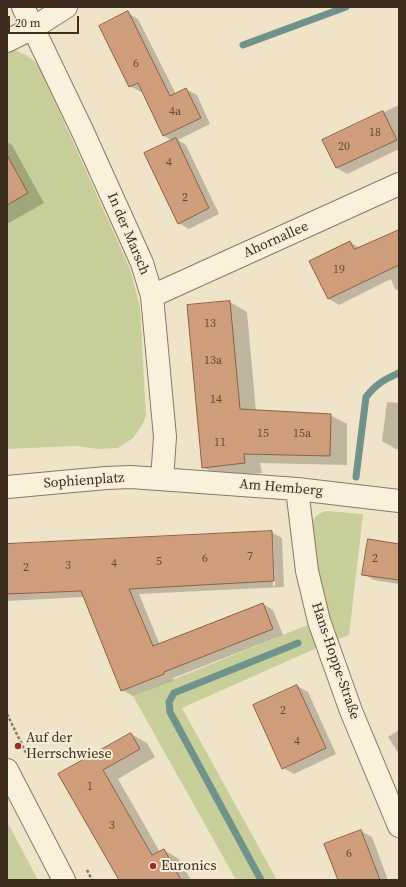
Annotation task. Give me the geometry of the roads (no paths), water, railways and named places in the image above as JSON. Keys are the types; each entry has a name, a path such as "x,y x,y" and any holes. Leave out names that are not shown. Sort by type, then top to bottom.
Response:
{"street":[{"name":"In der Marsch","path":"23,7 82,130 139,256 152,296 165,437 162,479"},
{"path":"7,41 33,28 66,7"},
{"name":"Ahornallee","path":"152,296 399,184"},
{"name":"Sophienplatz","path":"7,487 106,478 131,477 162,479"},
{"name":"Am Hemberg","path":"162,479 297,488 399,501"},
{"name":"Hans-Hoppe-Straße","path":"297,488 307,571 319,621 351,711 399,826"},
{"path":"10,783 64,880"}],"waterway":[{"path":"243,45 346,7"},
{"path":"356,477 366,397 381,382 399,373"},
{"path":"261,880 170,712 169,702 174,693 298,643"}],"place":[{"name":"Auf der Herrschwiese","path":"18,746"},
{"name":"Euronics","path":"153,866"}]}
